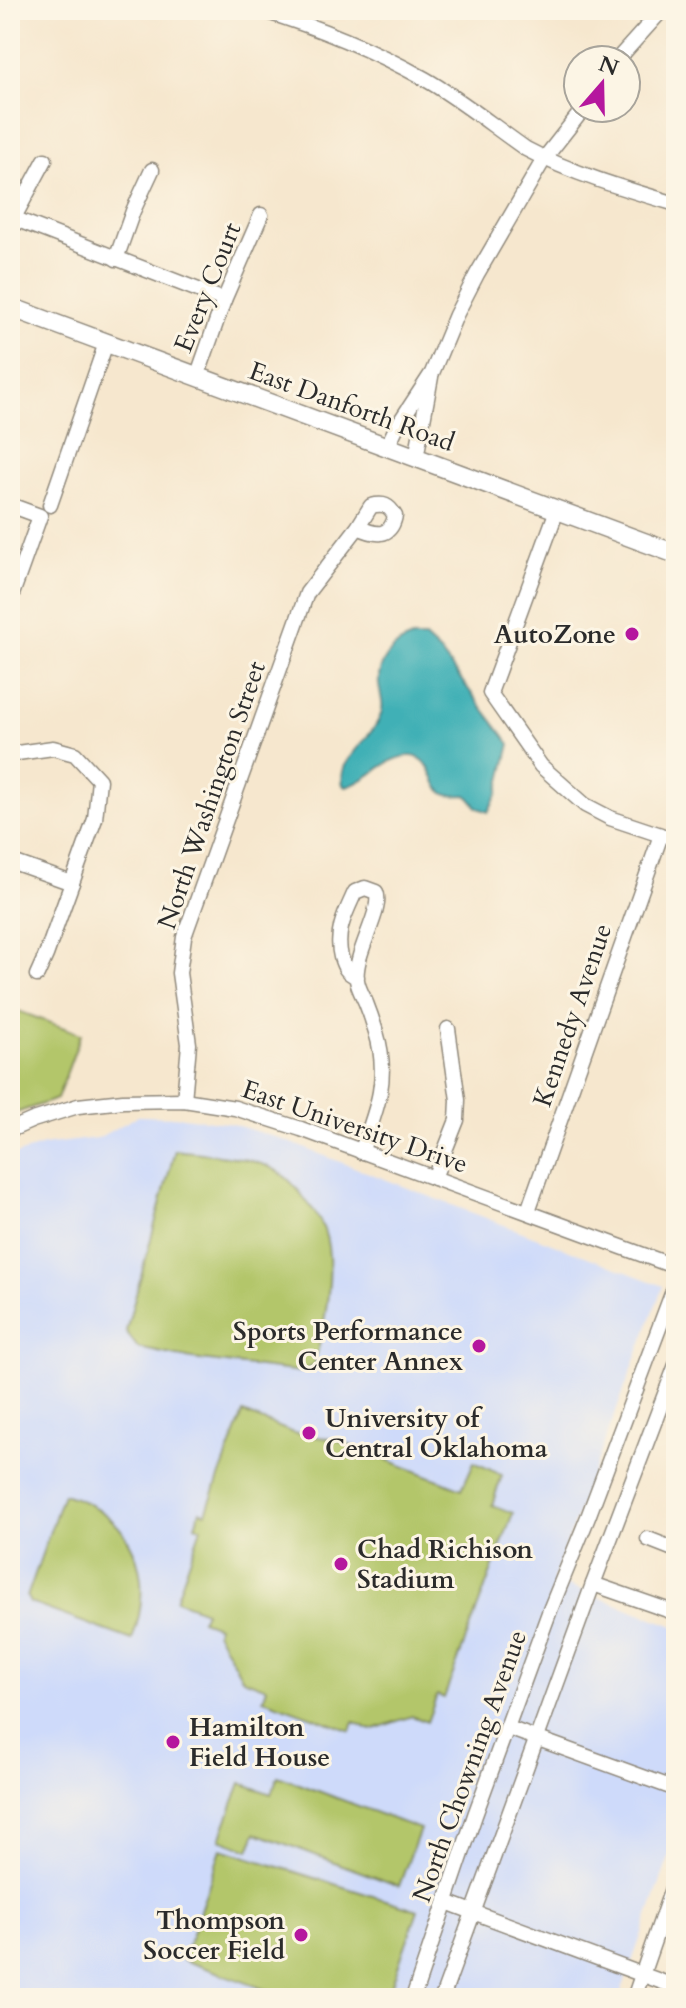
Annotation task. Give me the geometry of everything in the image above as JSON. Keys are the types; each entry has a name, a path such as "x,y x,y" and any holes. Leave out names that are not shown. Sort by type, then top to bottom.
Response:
{"main road":[{"name":"East Danforth Road","path":"10,307 676,554"}],"street":[{"path":"261,10 305,24 387,59 428,81 544,159 676,204"},
{"path":"631,44 662,10"},
{"path":"387,447 432,373 477,274 544,159 571,124"},
{"path":"45,160 11,222 224,300"},
{"path":"116,259 152,170"},
{"name":"Every Court","path":"197,377 224,300 261,215"},
{"path":"10,600 106,343"},
{"path":"416,458 432,373"},
{"path":"10,505 45,511"},
{"name":"Kennedy Avenue","path":"528,1211 661,835 610,818 585,805 541,766 490,693 557,510"},
{"name":"North Washington Street","path":"184,1100 189,1044 179,973 184,937 307,593 358,527"},
{"path":"10,754 53,748 75,754 99,780 95,819 37,975"},
{"path":"10,861 72,883"},
{"path":"357,977 345,968 338,938 355,892 365,888 376,892 379,897 364,940 357,981 378,1036 383,1066 382,1092 361,1152"},
{"path":"434,1178 457,1120 458,1100 448,1029"},
{"name":"East University Drive","path":"10,1130 78,1106 123,1101 184,1100 235,1108 301,1129 676,1267"},
{"name":"North Chowning Avenue","path":"413,1998 475,1815 550,1610 676,1283"},
{"name":"North Chowning Avenue","path":"442,1998 472,1910 676,1367"},
{"path":"648,1539 676,1550"},
{"path":"593,1584 676,1613"},
{"path":"508,1728 676,1789"},
{"path":"634,1998 676,1877"},
{"path":"446,1902 676,1987"}],"shaded area":[{"name":"University of Central Oklahoma","path":"138,1116 183,1117 232,1124 278,1138 663,1286 553,1580 676,1627 676,1838 619,1998 10,1998 10,1157 43,1145 98,1138"}],"green space":[{"path":"10,1008 81,1034 57,1099 10,1115"},
{"path":"175,1150 233,1157 273,1169 293,1184 316,1213 328,1245 329,1279 322,1334 314,1365 301,1372 192,1359 138,1348 126,1331"},
{"name":"Chad Richison Stadium","path":"243,1413 294,1433 336,1440 462,1489 474,1462 502,1475 492,1505 513,1513 444,1698 437,1695 427,1722 412,1716 371,1730 354,1722 351,1731 263,1699 267,1688 243,1679 216,1632 217,1626 201,1620 205,1611 176,1600 201,1528 195,1525 200,1511 206,1513"},
{"path":"63,1494 87,1503 107,1516 133,1550 141,1592 139,1616 132,1640 30,1603 27,1597"},
{"path":"278,1776 420,1829 399,1886 256,1833 249,1850 220,1839 241,1783 271,1794"},
{"name":"Thompson Soccer Field","path":"221,1849 418,1910 387,1998 289,1998 183,1960"}],"water":[{"path":"412,638 425,638 440,652 510,744 498,793 488,812 478,808 467,795 450,795 442,791 428,766 417,757 401,757 354,784 343,785 342,775 349,759 373,729 382,711 379,677 383,662 398,645"}],"place":[{"name":"AutoZone","path":"632,634"},
{"name":"Sports Performance Center Annex","path":"479,1346"},
{"name":"University of Central Oklahoma","path":"309,1433"},
{"name":"Chad Richison Stadium","path":"341,1564"},
{"name":"Hamilton Field House","path":"173,1742"},
{"name":"Thompson Soccer Field","path":"301,1935"}]}
